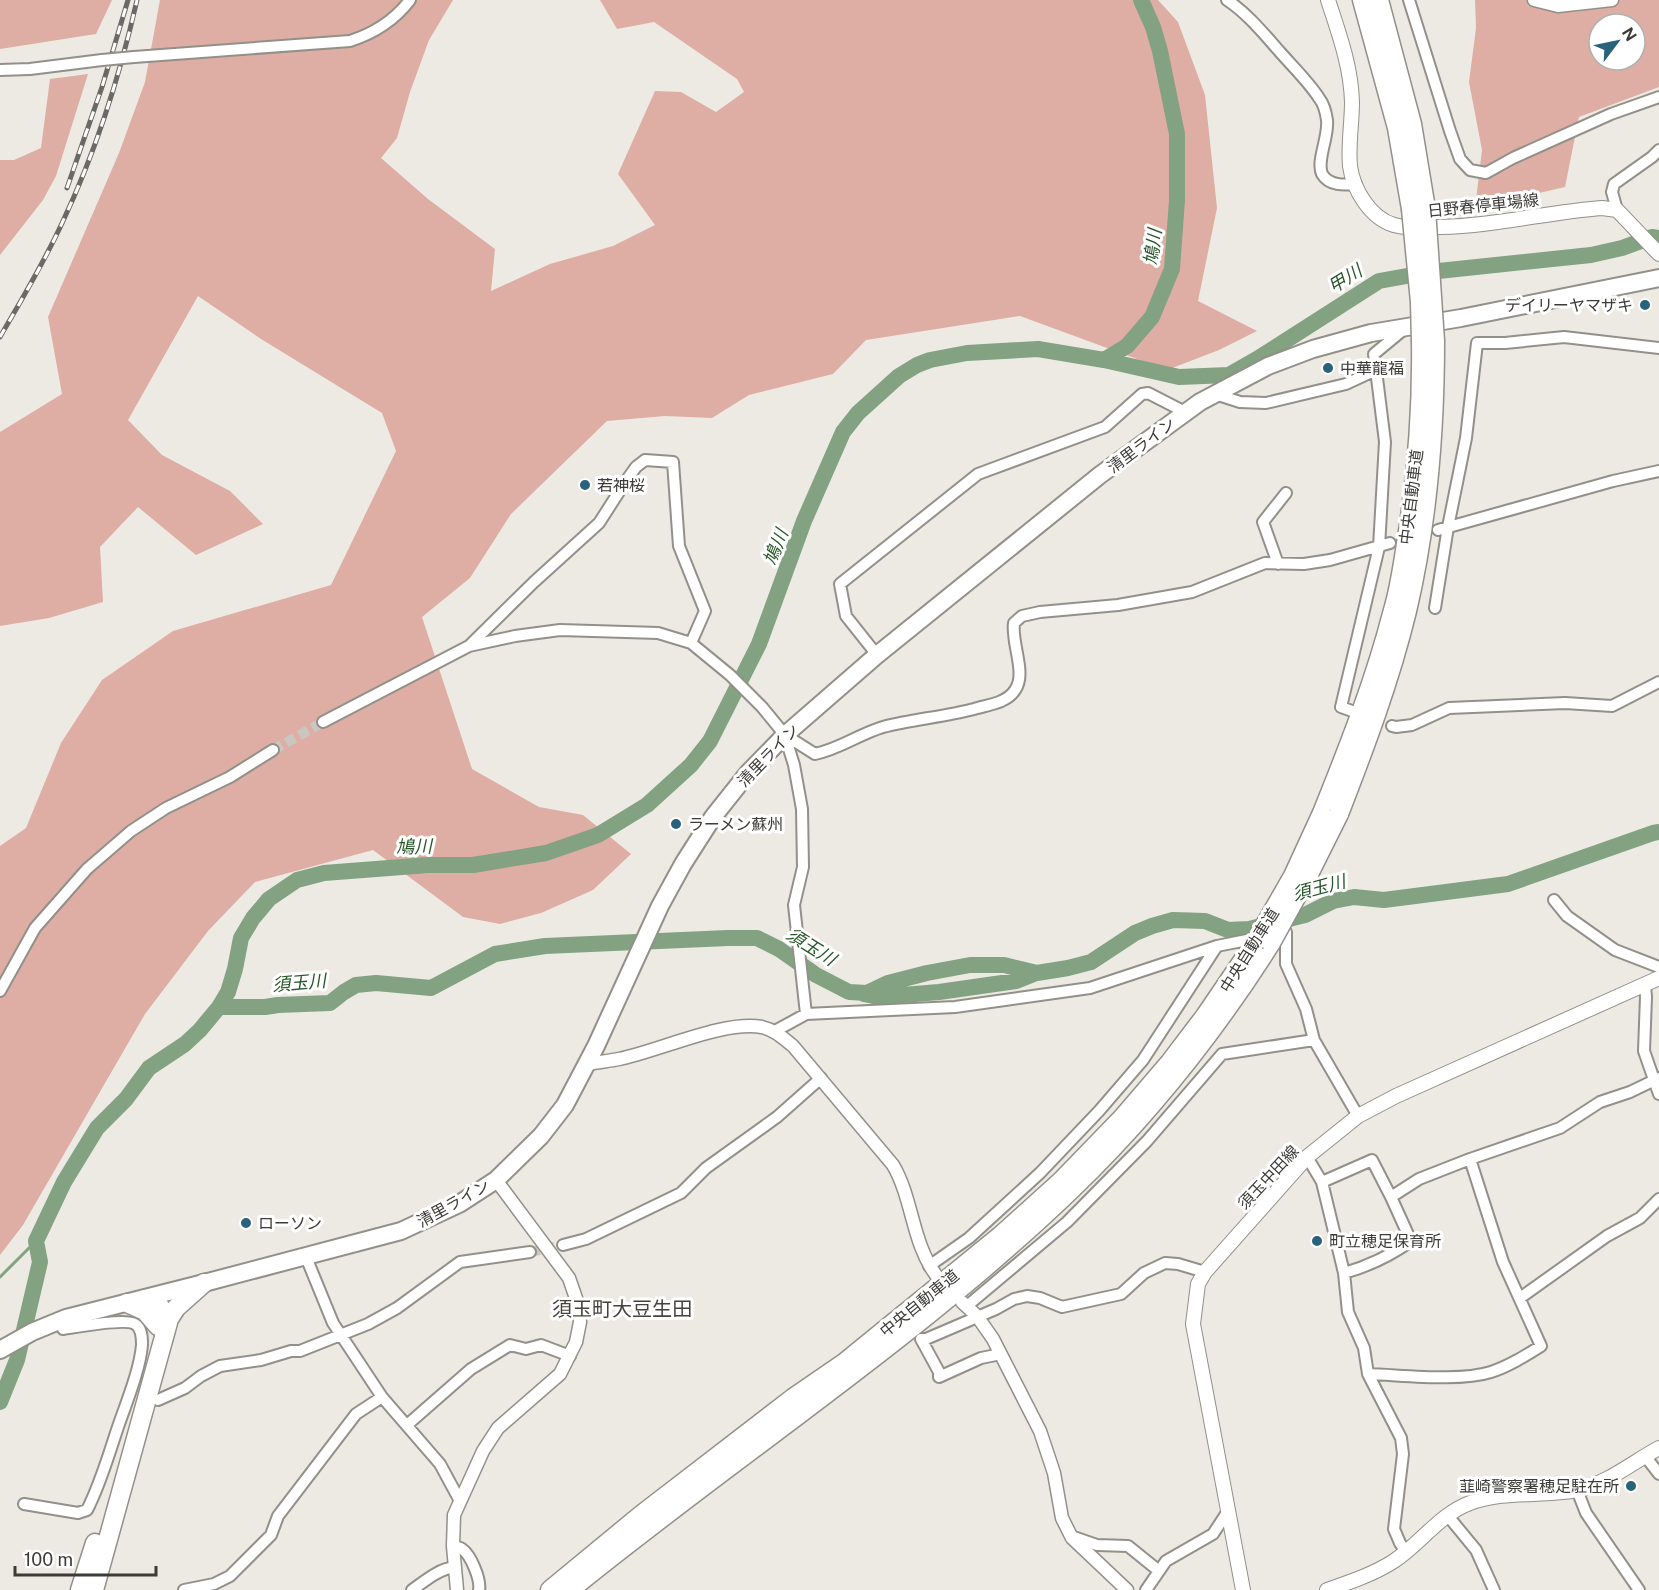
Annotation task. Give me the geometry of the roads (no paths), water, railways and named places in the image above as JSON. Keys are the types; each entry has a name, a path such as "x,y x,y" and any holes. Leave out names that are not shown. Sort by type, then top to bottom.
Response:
{"highway":[{"name":"中央自動車道","path":"1362,0 1418,209"},
{"name":"中央自動車道","path":"570,1590 650,1527 1000,1236 1061,1180 1122,1118 1170,1062 1262,944 1293,876 1330,813 1394,608 1411,510 1428,341 1420,302 1418,209 1412,123 1379,0"},
{"name":"清里ライン","path":"0,1350 32,1332 136,1301 400,1231 459,1204 496,1180 541,1137 565,1105 588,1064 647,934 683,864 713,817 748,773 785,735 877,655 1100,475 1185,412 1215,393 1268,366 1313,349 1371,333 1659,278"},
{"path":"164,1319 204,1284"},
{"path":"94,1590 95,1563 122,1459 164,1319 182,1289"},
{"path":"136,1301 145,1311 164,1319"},
{"name":"中央自動車道","path":"550,1590 642,1515 798,1405"},
{"path":"585,1590 650,1527"},
{"path":"80,1590 95,1563"}],"main road":[{"name":"日野春停車場線","path":"1328,0 1345,53 1349,75 1352,100 1350,166 1360,196 1382,218 1394,225 1424,228 1460,227 1582,210 1602,208 1617,210"},
{"path":"1617,210 1659,254"},
{"name":"須玉中田線","path":"1243,1590 1193,1324 1198,1284 1205,1272 1307,1157 1359,1116 1396,1096 1659,978"},
{"path":"1328,1590 1380,1569 1406,1552 1448,1516 1464,1506 1484,1500 1577,1490 1604,1480 1659,1448"}],"street":[{"path":"0,70 350,40 370,34 396,17 410,0"},
{"path":"1227,0 1268,39 1321,100 1327,117 1328,135 1320,162 1323,176 1340,185 1356,184"},
{"path":"1409,0 1450,131 1460,159 1470,171 1486,173 1513,158 1611,114 1659,97"},
{"path":"1534,0 1558,6 1612,0"},
{"path":"1617,210 1612,192 1614,184 1659,150"},
{"path":"1352,711 1341,707 1379,547 1385,442 1374,354 1405,328"},
{"path":"1435,608 1443,529 1466,438 1477,343 1505,343 1564,337 1659,348"},
{"path":"1215,393 1240,402 1266,402 1346,384 1377,370"},
{"path":"877,655 846,616 840,584 978,474 1105,427 1142,394 1148,393 1185,412"},
{"path":"469,646 527,589 600,523 626,480 645,460 673,462 679,546 705,610 691,643"},
{"path":"1443,529 1613,481 1659,471"},
{"path":"1278,564 1263,522 1286,493"},
{"path":"323,722 469,646 515,636 560,630 658,633 691,643 730,675 785,735 805,750 815,754 831,750 865,733 887,726 957,713 1007,698 1015,692 1019,683 1012,631 1014,623 1022,616 1040,612 1118,605 1192,592 1265,563 1304,564 1330,560 1390,543"},
{"path":"1392,726 1412,725 1449,708 1565,703 1612,706 1659,682"},
{"path":"785,735 794,765 802,809 803,867 794,905 807,1014"},
{"path":"0,991 35,928 87,869 132,831 166,808 230,777 273,750"},
{"path":"1554,900 1567,916 1616,950 1659,967"},
{"path":"775,1031 807,1014 955,1007 1089,988 1217,946 1286,932 1286,964 1306,1009 1314,1040 1359,1116"},
{"path":"588,1064 620,1059 724,1029 753,1027 775,1031 793,1046 893,1165 902,1180 920,1243 933,1270 1031,1181 1099,1111 1143,1060 1217,946"},
{"path":"1645,984 1644,1052 1656,1079 1659,1094"},
{"path":"1127,1590 1071,1535 1062,1518 1054,1473 1040,1431 993,1339 977,1316 964,1304 1067,1222 1147,1141 1222,1054 1314,1040"},
{"path":"562,1245 586,1239 681,1193 706,1168 777,1117 821,1078"},
{"path":"1390,1197 1419,1179 1560,1128 1600,1102 1630,1092 1656,1079"},
{"path":"1307,1157 1322,1182 1344,1273 1348,1312 1364,1348 1368,1374 1401,1438 1402,1454 1394,1529 1406,1552"},
{"path":"1368,1374 1468,1377 1512,1364 1541,1346 1503,1262 1470,1159"},
{"path":"1322,1182 1372,1160 1411,1241 1393,1254 1344,1273"},
{"path":"457,1590 453,1546 454,1515 460,1501 492,1436 504,1422 560,1374 576,1342 580,1322 579,1308 569,1278 496,1180"},
{"path":"1520,1298 1607,1236 1640,1218 1659,1199"},
{"path":"158,1400 185,1388 220,1366 300,1351 368,1324 397,1308 460,1262 530,1252"},
{"path":"306,1257 319,1293 340,1334 382,1396 440,1464 460,1501"},
{"path":"1001,1353 981,1358 939,1377 939,1372 921,1339 926,1339 996,1310 1014,1299 1027,1296 1040,1298 1062,1307 1121,1293 1144,1274 1165,1263 1178,1264 1205,1272"},
{"path":"24,1504 78,1513 87,1510 95,1494 131,1393 142,1345 139,1327 134,1323 64,1323"},
{"path":"407,1425 471,1369 510,1345 526,1349 542,1345 570,1356"},
{"path":"184,1590 214,1584 230,1576 271,1535 278,1516 356,1414 382,1396"},
{"path":"1645,1456 1659,1474"},
{"path":"1577,1490 1586,1513 1639,1590"},
{"path":"1146,1590 1166,1561 1213,1534 1228,1511"},
{"path":"1448,1516 1476,1551 1494,1590"},
{"path":"1071,1535 1097,1545 1128,1546 1159,1571"},
{"path":"453,1546 463,1549 473,1564 480,1586 479,1590"},
{"path":"412,1590 437,1573 455,1567"}],"waterway":[{"name":"鳩川","path":"1104,360 1127,346 1152,317 1172,269 1177,200 1177,134 1160,51 1153,27 1141,0"},
{"name":"鳩川","path":"0,1402 17,1360 40,1262 36,1241 64,1182 97,1128 126,1099 149,1068 185,1044 219,1007 228,992 241,938 253,918 269,899 297,880 324,873 428,865 473,865 546,853 598,835 647,805 691,765 710,741 759,644 804,521 843,432 858,413 899,376 930,360 967,353 1038,349 1104,360 1179,377 1229,375 1379,281 1429,272 1591,255 1622,248 1652,237 1659,238"},
{"name":"須玉川","path":"219,1007 330,1003 356,985 376,983 431,988 495,954 545,946 728,938 757,938 779,949 816,975 849,992 867,993 888,983 970,965 1004,965 1037,973 1091,962 1135,933 1173,920 1205,921 1228,930 1249,929 1305,915 1333,901 1354,897 1384,900 1508,884 1659,832"},
{"name":"須玉川","path":"864,994 878,997 939,992 1016,981 1036,973"},
{"path":"0,1277 36,1241"}],"tunnel":[{"path":"273,750 323,722"},
{"path":"530,1252 563,1245"}],"railway":[{"path":"67,188 102,87 128,0"},
{"path":"0,337 49,251 86,167 115,84 137,0"}],"place":[{"name":"デイリーヤマザキ","path":"1645,305"},
{"name":"中華龍福","path":"1328,368"},
{"name":"若神桜","path":"585,485"},
{"name":"ラーメン蘇州","path":"676,824"},
{"name":"ローソン","path":"246,1223"},
{"name":"町立穂足保育所","path":"1317,1241"},
{"name":"韮崎警察署穂足駐在所","path":"1631,1486"}],"district":[{"name":"須玉町大豆生田","path":"622,1309"}],"water label":[{"name":"甲川","path":"1345,279"}]}
